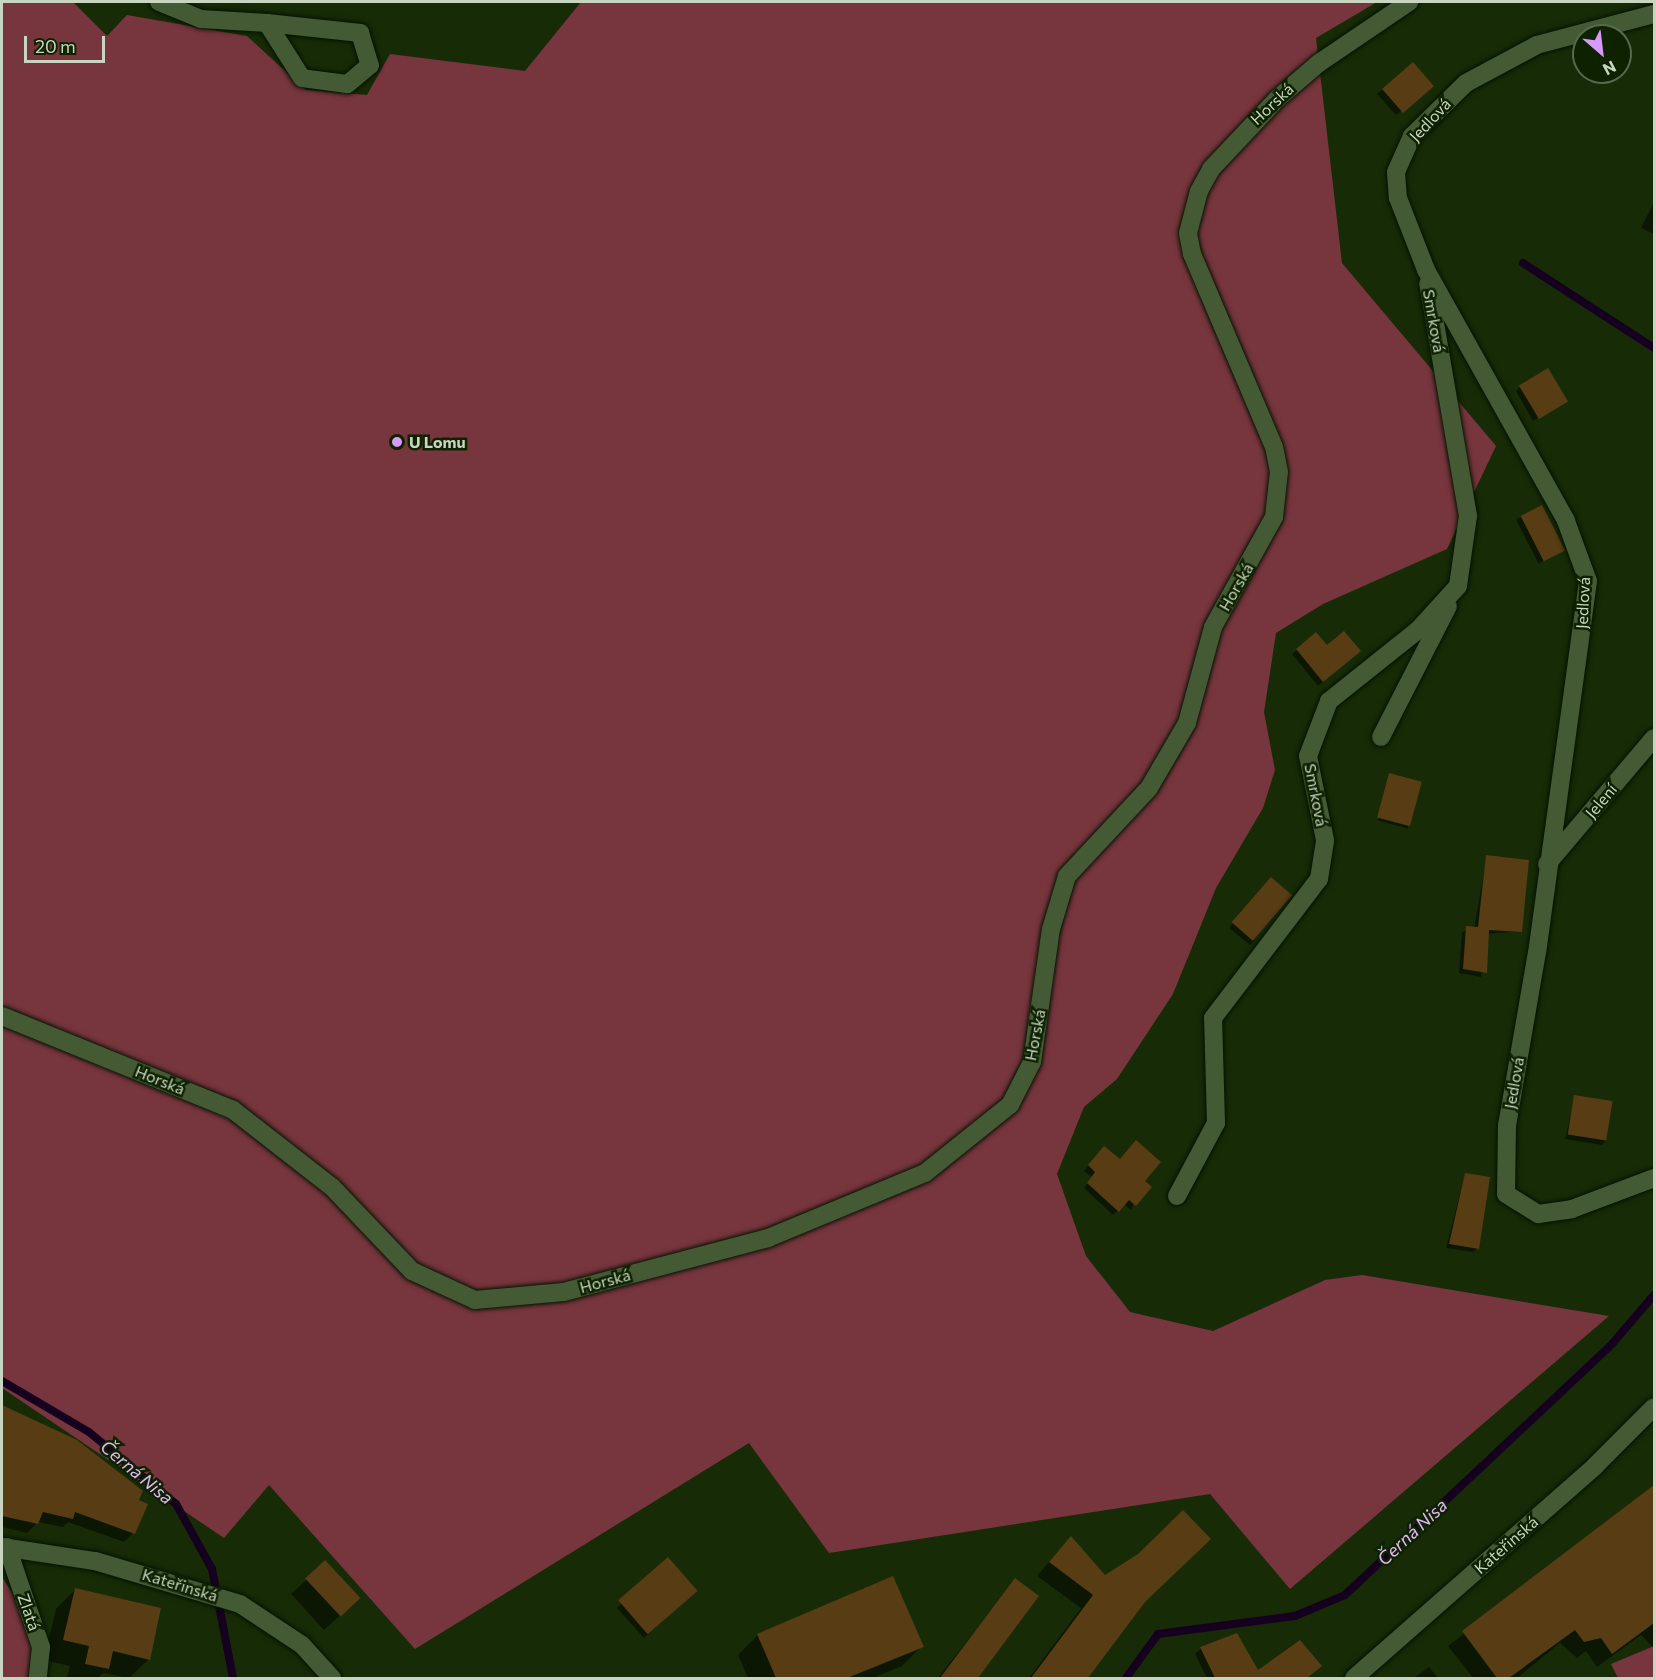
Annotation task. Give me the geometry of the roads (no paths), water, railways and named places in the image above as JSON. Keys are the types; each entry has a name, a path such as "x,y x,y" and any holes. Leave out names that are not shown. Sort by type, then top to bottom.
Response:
{"street":[{"path":"159,2 201,19 267,23 360,33 370,65 347,84 302,78 267,23"},
{"name":"Horská","path":"2,1016 233,1110 332,1187 412,1271 475,1300 564,1292 768,1238 925,1173 1010,1105 1032,1062 1051,929 1067,876 1149,789 1187,723 1213,627 1274,517 1279,472 1274,447 1192,254 1188,232 1199,191 1218,160 1277,99 1319,63 1408,2"},
{"name":"Jedlová","path":"1654,14 1537,45 1466,83 1426,119 1396,171 1398,198 1426,270 1566,521 1588,581 1507,1125 1506,1194 1538,1214 1572,1209 1654,1178"},
{"name":"Smrková","path":"1177,1196 1216,1123 1213,1018 1319,879 1325,840 1308,756 1329,701 1388,657 1458,586 1468,516 1426,270"},
{"path":"1382,737 1458,586"},
{"name":"Jelení","path":"1547,864 1654,738"},
{"name":"Kateřinská","path":"1354,1678 1595,1466 1654,1407"},
{"name":"Kateřinská","path":"4,1547 95,1561 167,1580 240,1604 302,1645 332,1678"},
{"name":"Zlatá","path":"4,1547 41,1647 38,1678"}],"waterway":[{"path":"1523,263 1654,348"},
{"name":"Černá Nisa","path":"1126,1678 1158,1634 1295,1616 1345,1595 1612,1344 1654,1295"},
{"name":"Černá Nisa","path":"2,1381 89,1432 176,1504 212,1569 233,1678"}],"place":[{"name":"U Lomu","path":"397,442"}]}
